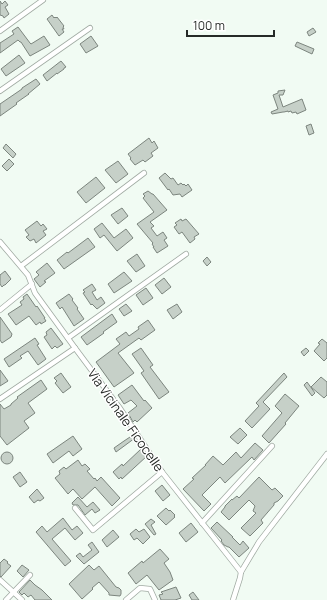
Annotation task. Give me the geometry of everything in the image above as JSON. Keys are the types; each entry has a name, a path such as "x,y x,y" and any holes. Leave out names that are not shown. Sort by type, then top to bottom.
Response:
{"street":[{"path":"0,31 43,0"},
{"path":"0,91 90,28"},
{"path":"21,266 144,173"},
{"name":"Via Vicinale Ficocelle","path":"0,242 21,266 28,276 35,293 74,348 119,407 162,472 241,572"},
{"path":"68,338 186,254"},
{"path":"0,310 32,284"},
{"path":"0,399 74,348"},
{"path":"202,523 272,446"},
{"path":"233,600 241,572 259,542 327,454"},
{"path":"75,508 93,530 162,472"},
{"path":"6,600 30,575"},
{"path":"0,580 22,600"},
{"path":"126,600 140,588 150,588 155,600"}],"building":[{"path":"0,1 2,4 5,1 8,5 5,7 9,14 4,18 0,15"},
{"path":"52,15 54,18 57,17 64,26 64,29 62,29 64,32 59,36 47,19"},
{"path":"18,27 31,44 44,36 50,45 30,56 18,40 0,53 0,43 14,34 12,31"},
{"path":"313,28 316,32 309,36 307,32"},
{"path":"91,36 98,46 86,53 80,44"},
{"path":"297,42 314,49 312,54 295,46"},
{"path":"19,55 25,63 6,76 1,69"},
{"path":"61,61 66,67 47,81 43,75"},
{"path":"36,79 40,84 16,103 17,104 0,116 0,104"},
{"path":"285,90 283,95 279,95 283,107 302,99 306,110 297,114 296,112 292,113 291,111 288,111 272,114 271,112 278,109 273,95 278,93 278,91"},
{"path":"311,124 314,133 309,135 306,126"},
{"path":"149,138 152,143 154,141 158,148 151,153 153,156 145,162 143,160 135,165 128,154"},
{"path":"6,144 16,154 13,158 3,148"},
{"path":"9,159 14,164 7,171 2,166"},
{"path":"118,161 128,174 116,183 105,170"},
{"path":"165,173 171,179 173,178 178,185 181,183 186,186 188,184 192,190 182,197 180,194 173,195 159,178"},
{"path":"96,177 105,188 86,203 77,192"},
{"path":"148,191 153,194 167,210 150,222 154,226 151,228 157,236 163,232 167,238 164,240 168,246 157,253 153,247 153,243 137,224 154,212 143,198 145,196 143,194"},
{"path":"122,208 128,216 118,224 111,215"},
{"path":"181,219 182,221 186,219 199,234 194,237 195,239 190,243 182,232 179,234 174,227 177,225 175,223"},
{"path":"37,221 41,226 43,224 47,229 43,231 46,235 36,243 34,239 30,241 26,237 29,235 25,230"},
{"path":"102,223 114,238 126,229 133,238 117,251 104,235 100,238 94,229"},
{"path":"88,238 95,247 64,269 57,260"},
{"path":"137,254 145,266 136,272 127,261"},
{"path":"207,257 211,262 207,266 203,261"},
{"path":"47,263 55,273 44,281 46,282 40,287 34,279 39,275 36,272"},
{"path":"5,271 11,279 2,287 0,284 0,275"},
{"path":"124,272 132,281 114,293 108,284"},
{"path":"164,278 171,287 162,294 155,285"},
{"path":"92,284 96,290 92,292 97,300 101,297 105,303 97,309 92,304 91,305 83,293 85,292 83,290"},
{"path":"146,288 153,298 143,305 136,295"},
{"path":"27,294 45,318 46,321 41,324 40,322 36,325 29,316 16,325 8,314 22,305 20,302"},
{"path":"69,294 84,319 74,326 62,307 60,309 56,303"},
{"path":"126,304 132,311 124,316 119,309"},
{"path":"177,304 182,312 173,319 167,310"},
{"path":"112,314 117,322 87,345 81,337"},
{"path":"0,317 12,334 11,337 2,343 0,340"},
{"path":"148,320 155,330 141,340 139,338 118,353 134,373 114,387 96,362 120,344 116,339 126,332 129,336"},
{"path":"51,328 63,344 57,348 55,346 52,349 44,337 47,335 46,332"},
{"path":"35,338 39,344 37,345 46,359 38,365 28,351 20,356 22,358 9,367 4,359"},
{"path":"322,339 327,343 327,358 324,361 314,351"},
{"path":"141,348 153,365 150,367 169,392 159,399 141,373 144,371 132,354"},
{"path":"306,348 309,351 304,356 301,352"},
{"path":"0,370 8,381 0,386"},
{"path":"61,373 71,387 63,393 55,383 57,381 54,378"},
{"path":"284,373 287,377 263,402 270,409 252,428 245,421 259,406 256,403"},
{"path":"321,377 327,382 327,395 324,398 311,387"},
{"path":"41,380 47,389 28,403 35,413 24,421 29,428 7,445 0,436 0,404 4,409 11,405 18,398 17,397"},
{"path":"307,382 315,393 312,396 304,385"},
{"path":"132,385 144,401 145,400 152,408 137,422 135,420 133,422 128,413 137,406 131,400 124,404 118,395"},
{"path":"285,394 299,406 285,423 286,424 269,443 262,436 282,413 275,406"},
{"path":"240,428 247,435 238,444 230,437"},
{"path":"133,435 135,438 116,452 114,448"},
{"path":"73,436 82,449 73,456 69,451 53,463 47,454"},
{"path":"255,443 263,450 254,460 252,457 225,483 220,477 202,495 211,504 204,511 183,489 194,479 192,478 213,456 223,465 236,452 241,458"},
{"path":"141,449 147,456 122,479 121,477 119,479 113,472 122,464 123,466"},
{"path":"5,452 9,452 13,458 9,464 5,464 1,460 1,456"},
{"path":"78,460 82,466 85,464 90,469 87,471 94,479 95,478 97,481 101,477 120,498 112,506 95,487 82,499 73,489 68,494 55,478 60,474 59,471 64,467 66,469"},
{"path":"20,472 27,482 20,487 13,477"},
{"path":"259,477 272,490 275,488 283,496 274,503 274,505 261,520 263,523 250,536 241,528 256,513 253,511 255,506 249,500 229,520 221,512 232,499 237,496 239,498"},
{"path":"162,485 170,495 163,501 155,491"},
{"path":"37,489 44,498 34,503 29,497"},
{"path":"78,497 87,507 93,502 100,510 95,513 92,509 85,515 78,505 73,505 72,503"},
{"path":"166,508 175,515 175,517 166,525 157,516"},
{"path":"63,518 72,530 77,526 83,533 75,540 65,528 52,539 71,561 65,566 36,532 42,526 47,532"},
{"path":"151,519 155,522 151,525 156,534 154,535 145,524"},
{"path":"217,522 240,545 243,541 249,548 239,557 229,547 224,545 221,541 222,540 211,528"},
{"path":"191,523 198,532 186,542 179,533"},
{"path":"136,529 139,532 144,529 150,537 143,544 137,538 134,540 130,534"},
{"path":"113,530 119,537 107,547 102,540"},
{"path":"92,542 99,552 84,564 76,556 80,553 83,557 92,550 88,545"},
{"path":"160,549 169,559 164,563 173,580 159,590 147,575 136,584 128,573"},
{"path":"4,559 11,566 1,577 0,563"},
{"path":"22,565 29,570 23,577 17,571"},
{"path":"89,565 94,570 99,566 116,587 121,590 120,596 109,595 109,593 99,582 82,599 69,584"},
{"path":"30,580 52,600 35,600 31,595 28,597 24,593 22,595 19,592"},
{"path":"176,587 181,598 175,600 161,600 159,595 163,594 161,592"},
{"path":"193,592 199,600 192,600 189,595"}]}
